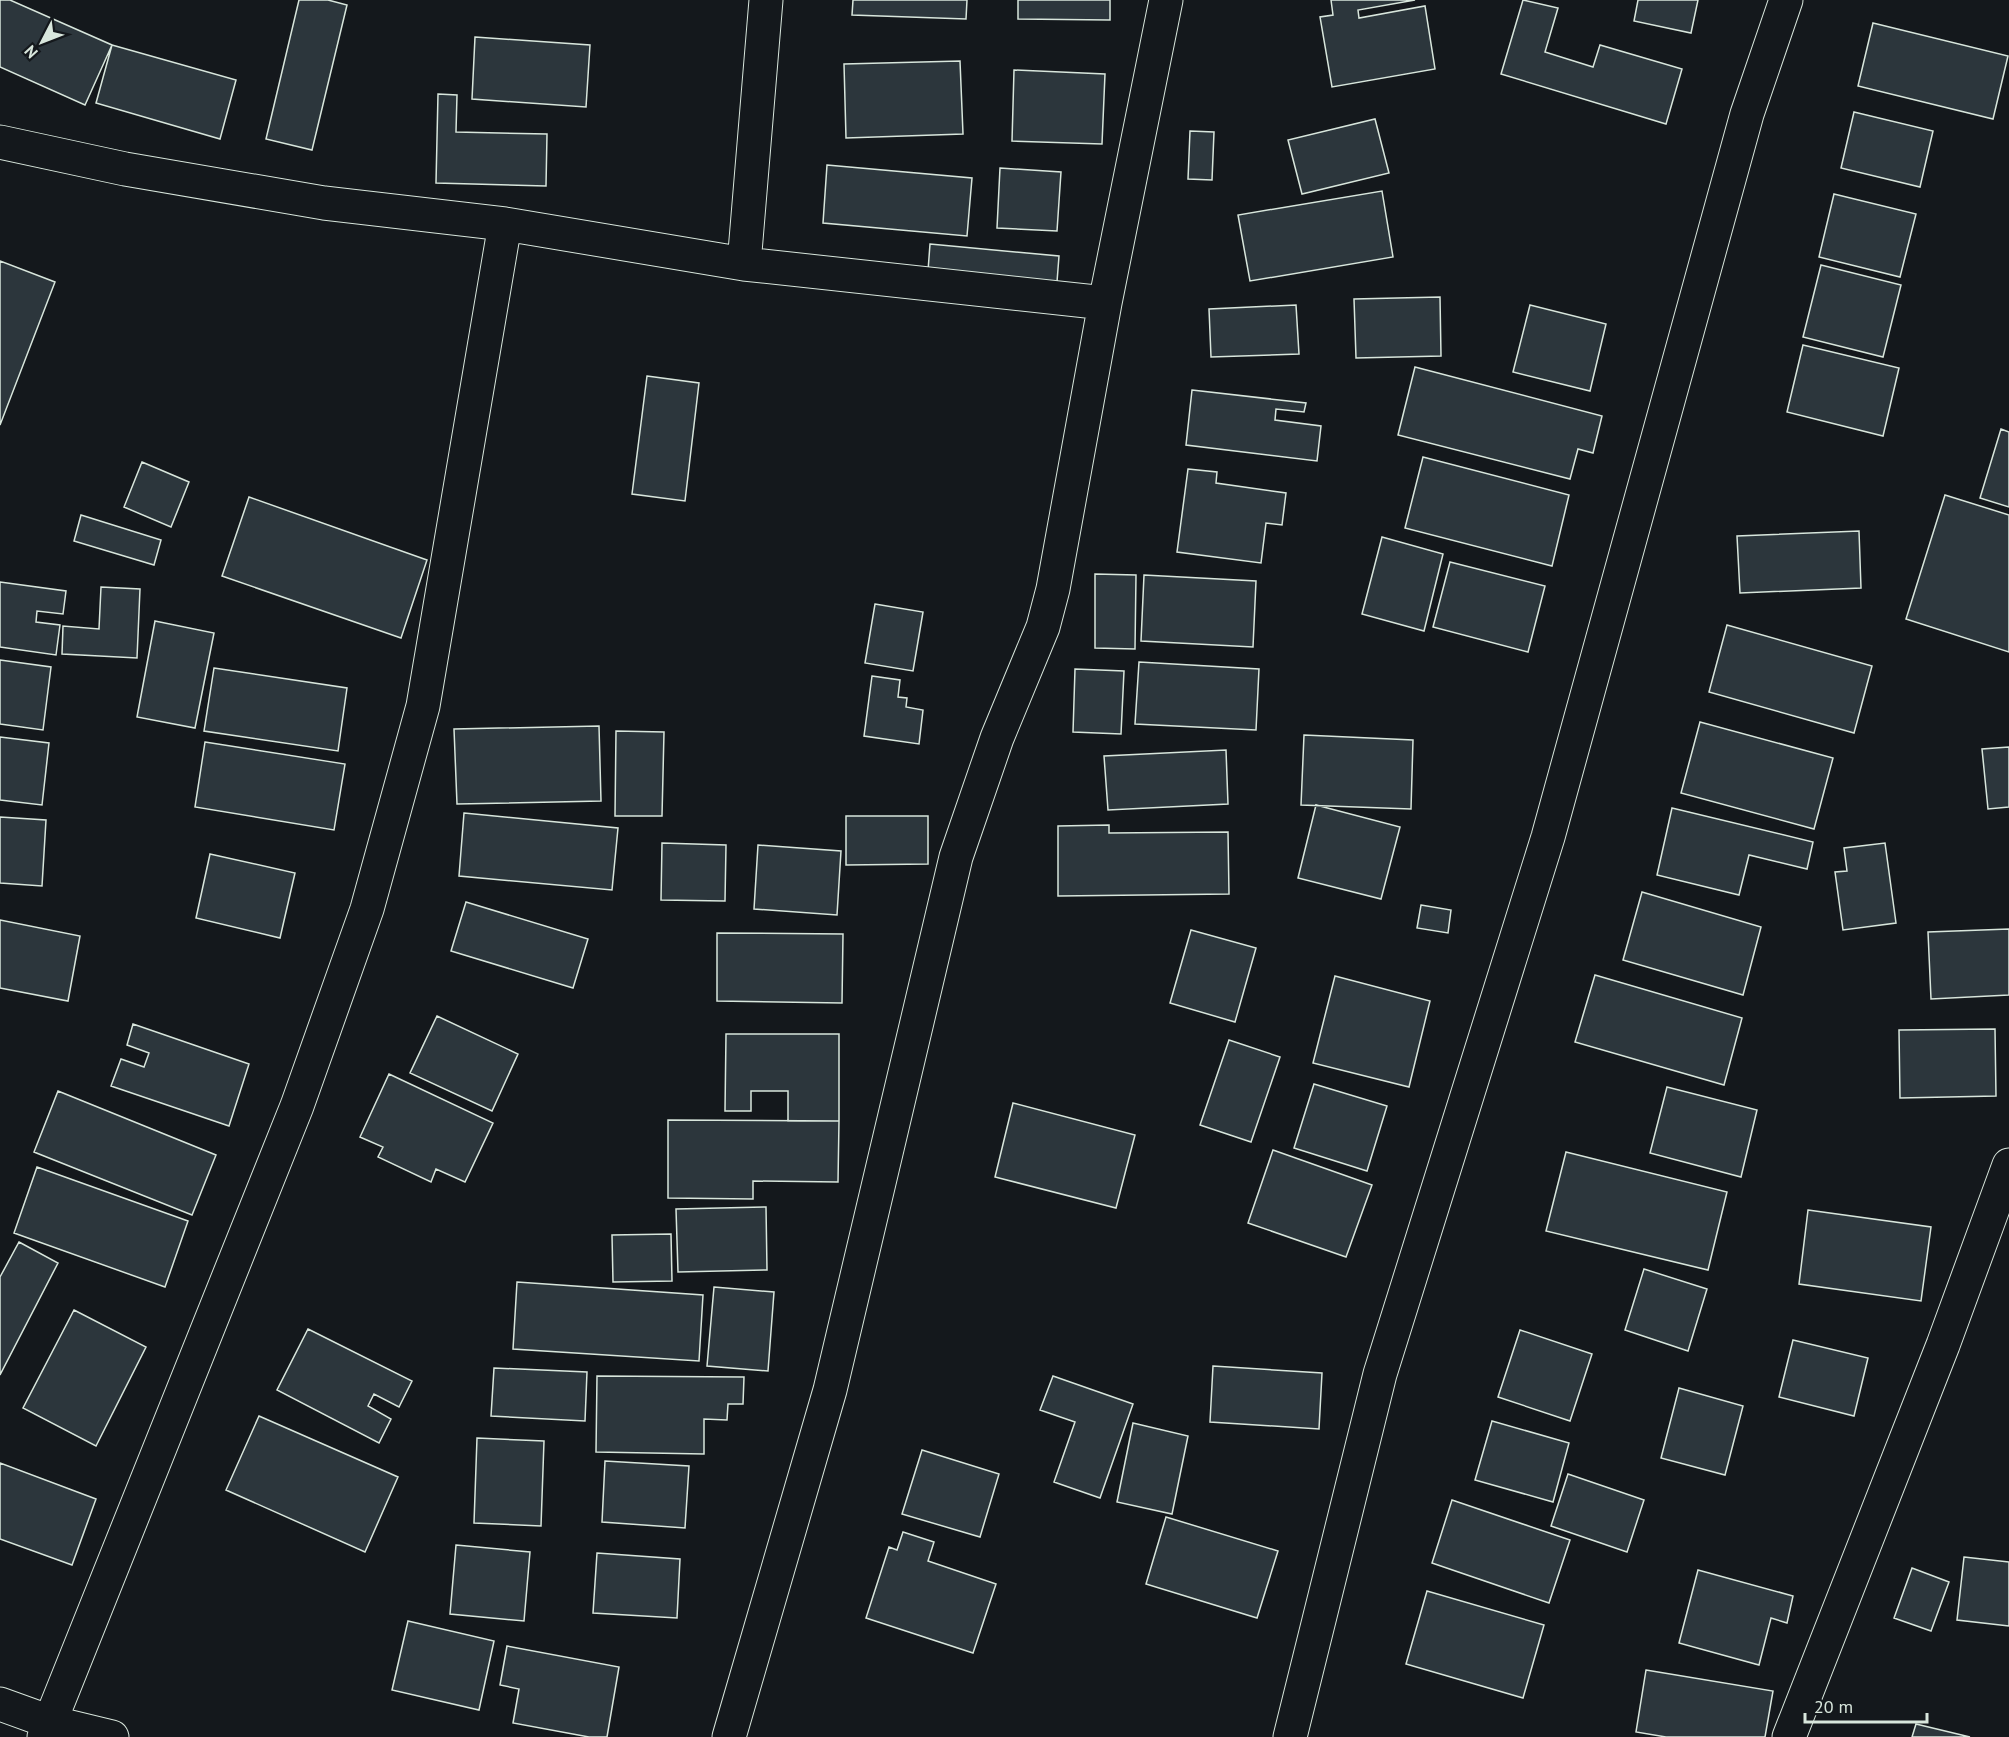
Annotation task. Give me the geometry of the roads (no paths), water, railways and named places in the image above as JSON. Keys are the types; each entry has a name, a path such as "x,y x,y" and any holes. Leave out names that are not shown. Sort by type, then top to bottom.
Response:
{"street":[{"path":"744,264 766,0"},
{"path":"729,1737 830,1390 956,857 996,738 1043,627 1053,589 1105,303 1166,0"},
{"path":"1290,1737 1380,1374 1548,837 1747,114 1786,0"},
{"path":"0,142 125,169 324,203 504,225 744,264 1105,303"},
{"path":"47,1730 297,1106 368,909 423,706 504,225"},
{"path":"1789,1737 1943,1345 2009,1165"},
{"path":"0,1704 47,1730 112,1737"}]}
